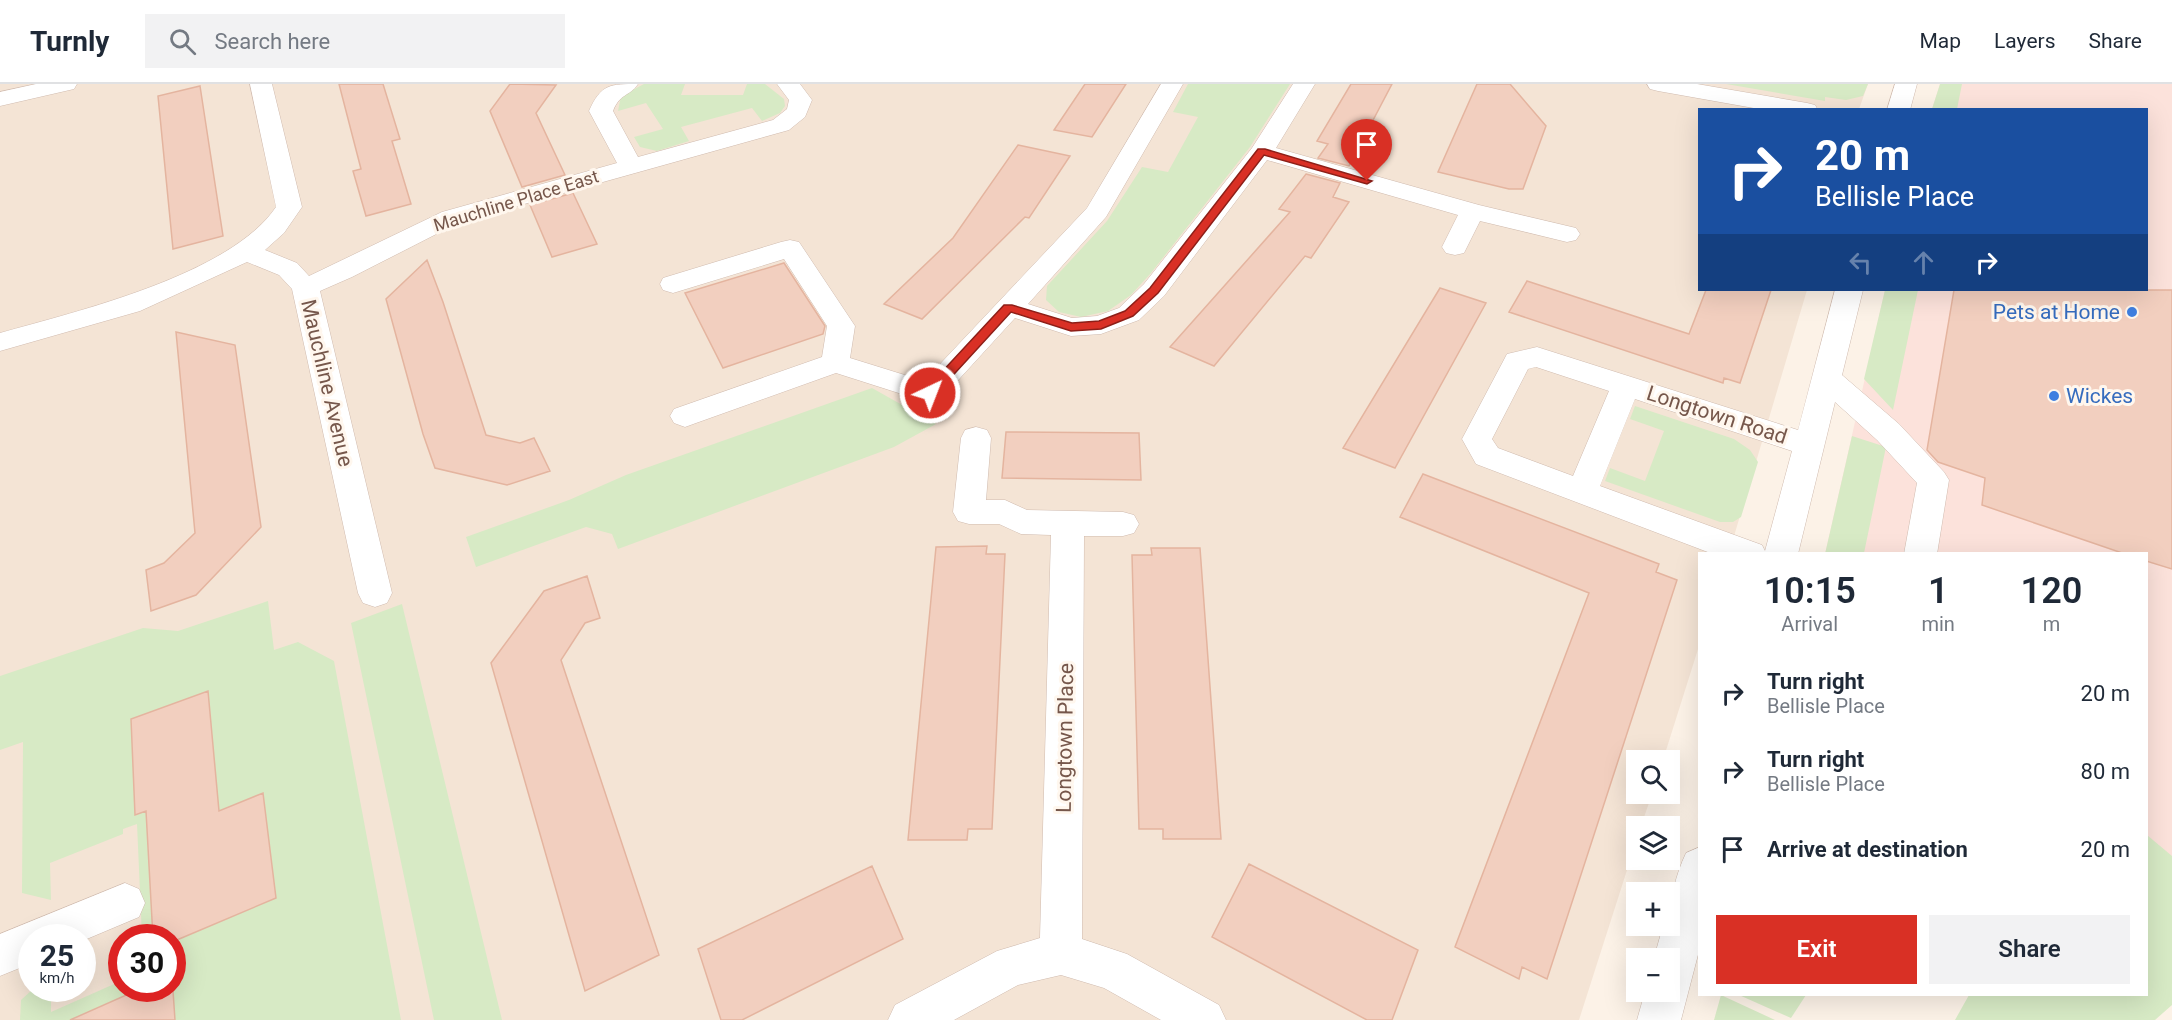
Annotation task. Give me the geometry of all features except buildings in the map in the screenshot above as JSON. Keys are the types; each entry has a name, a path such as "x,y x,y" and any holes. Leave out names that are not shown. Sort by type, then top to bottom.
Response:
{"street":[{"path":"0,99 66,84"},
{"path":"0,342 130,306 246,252 275,228 289,207 261,84"},
{"path":"627,84 607,96 601,111 631,166"},
{"name":"Mauchline Place East","path":"305,287 327,279 411,234 451,217 781,125 797,112 801,100 794,88 788,84"},
{"path":"685,416 835,363 930,393 1097,212 1172,84"},
{"path":"1008,307 1071,327 1101,325 1129,314 1154,290 1262,151 1304,84"},
{"path":"1658,84 1796,108"},
{"path":"1899,108 1906,84"},
{"path":"1262,151 1472,211 1567,234"},
{"path":"1455,247 1472,211"},
{"path":"673,284 790,248 841,326 835,363"},
{"name":"Mauchline Avenue","path":"246,252 288,269 305,287 375,593"},
{"name":"Longtown Road","path":"1782,552 1849,291"},
{"name":"Longtown Road","path":"1745,552 1487,456 1477,439 1517,361 1537,357 1809,445"},
{"path":"1826,378 1888,432 1933,480 1920,552"},
{"name":"Longtown Road","path":"1582,492 1626,385"},
{"path":"976,438 969,512 1005,512 1021,522 1123,524"},
{"name":"Longtown Place","path":"1061,954 1068,523"},
{"path":"1678,948 1698,874"},
{"path":"75,924 125,903"},
{"path":"0,955 18,948"},
{"path":"910,1020 1012,966 1061,954 1112,969 1204,1020"},
{"path":"1659,1020 1664,1002"}],"shaded area":[{"path":"0,84 1868,84 1859,108 1698,108 1698,291 1807,291 1729,552 1698,552 1698,649 1666,750 1626,750 1626,804 1649,804 1644,816 1626,816 1627,870 1579,1020 0,1020"},
{"path":"1940,84 2172,84 2172,872 2148,852 2148,552 1825,552 1885,291 2148,291 2148,108 1932,108"}],"green space":[{"path":"644,84 685,84 681,95 743,95 747,84 765,84 784,99 785,106 780,113 762,121 752,108 681,127 689,141 657,151 640,147 634,137 663,129 646,103 618,111 621,96"},
{"path":"1188,84 1290,84 1250,147 1151,273 1131,295 1108,311 1081,317 1059,312 1046,300 1047,286 1107,221 1142,167 1168,172 1198,117 1173,112"},
{"path":"1726,84 1868,84 1863,96 1846,100 1825,97 1825,101"},
{"path":"1940,84 1962,84 1957,108 1932,108"},
{"path":"1885,291 1918,291 1893,410 1864,379"},
{"path":"872,388 936,424 894,447 618,549 612,534 586,527 476,567 466,537 569,500 626,475"},
{"path":"1635,406 1734,439 1750,450 1758,462 1741,517 1733,522 1720,522 1605,481 1610,468 1645,481 1664,431 1630,419"},
{"path":"1852,436 1886,447 1864,552 1825,552"},
{"path":"268,601 274,650 298,642 334,661 401,1020 20,1020 21,1002 51,1002 51,1012 74,1002 96,1002 96,992 108,987 108,1002 186,1002 186,924 141,924 137,824 123,829 123,834 50,863 51,900 22,893 23,742 0,750 0,676 143,628 178,631"},
{"path":"402,604 502,1020 434,1020 351,623"},
{"path":"2148,836 2172,856 2172,1005 2155,1020 1955,1020 1968,996 2148,996"},
{"path":"1721,996 1723,996 1775,1020 1714,1020"},
{"path":"1741,996 1805,996 1791,1018"}],"place":[{"name":"Pets at Home","path":"2132,312"},
{"name":"Wickes","path":"2054,396"}],"route":[{"path":"930,393 1008,307 1071,327 1101,325 1129,314 1154,290 1262,151 1367,181"}]}
